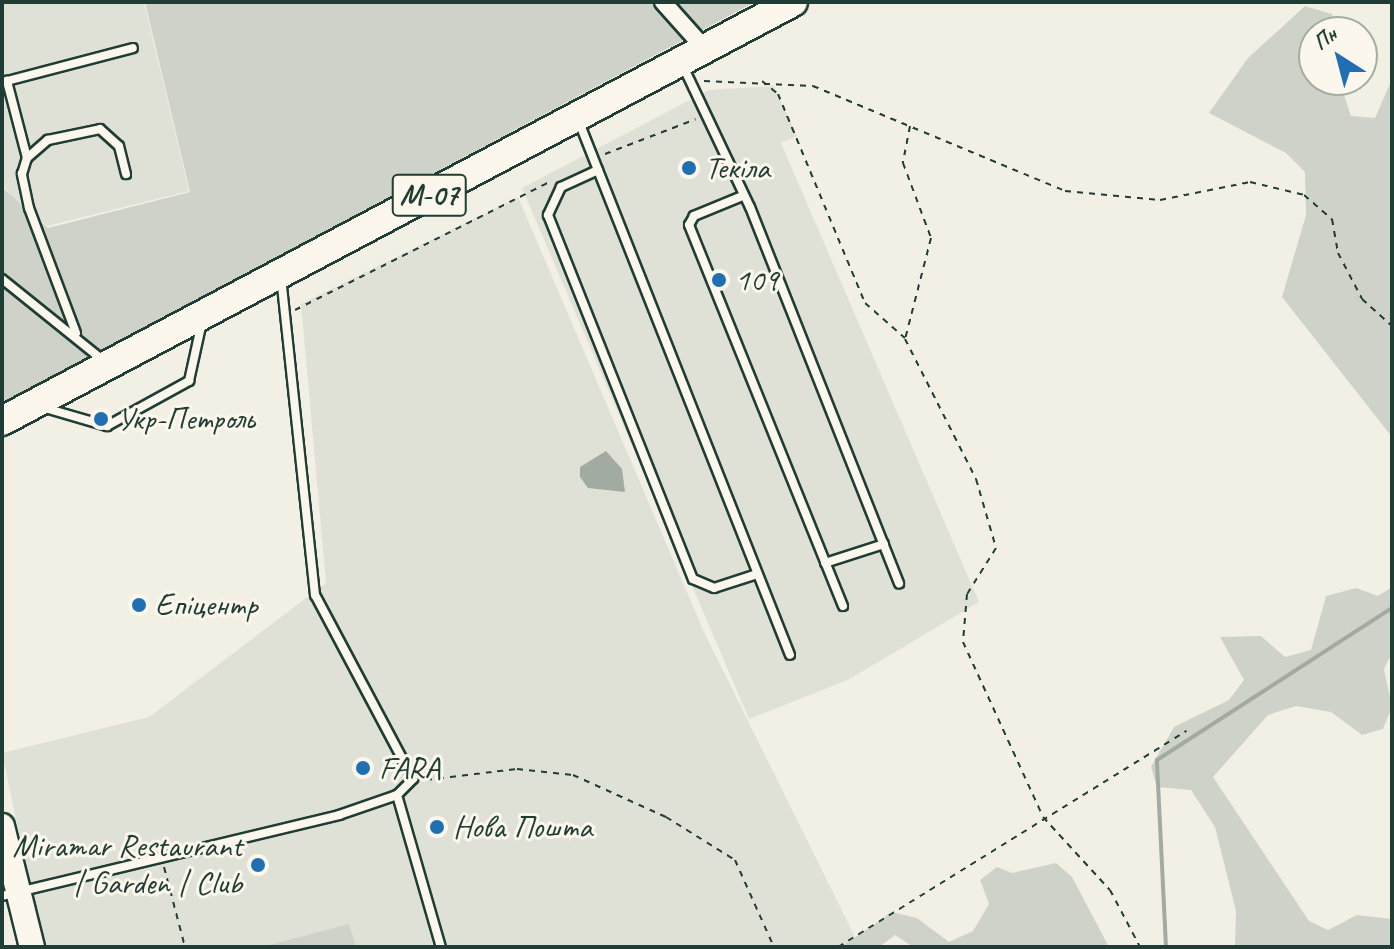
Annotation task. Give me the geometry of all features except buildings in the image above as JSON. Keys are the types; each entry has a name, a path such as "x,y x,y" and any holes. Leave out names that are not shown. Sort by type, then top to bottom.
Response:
{"highway":[{"name":"М-07","path":"2,421 577,118 692,64 793,2"}],"main road":[{"path":"2,826 10,895 32,947"}],"street":[{"path":"663,2 692,64"}],"lane":[{"path":"76,333 29,208 22,174 27,158 7,81 13,73 133,48"},
{"path":"692,64 705,116 740,197 750,207 899,584"},
{"path":"577,118 790,655"},
{"path":"27,158 48,140 100,129 119,146 126,174"},
{"path":"598,170 561,187 548,215 693,579 714,588 757,574"},
{"path":"740,197 694,216 689,225 843,606"},
{"path":"10,895 162,859 397,795 413,779 315,595 280,272"},
{"path":"2,279 76,333 107,365"},
{"path":"33,405 107,426 189,381 203,314"},
{"path":"825,563 884,544"},
{"path":"397,795 441,947"}],"path":[{"path":"400,2 446,2"},
{"path":"692,64 762,81 813,86 1065,191 1160,200 1250,182 1304,195 1332,219 1338,253 1362,299 1392,326"},
{"path":"762,81 778,94 865,303 905,339 994,526 989,566 967,594 963,642 1043,817 1110,890 1140,947"},
{"path":"594,159 705,116"},
{"path":"905,339 931,238 903,163 910,126"},
{"path":"287,315 382,261 554,180"},
{"path":"838,947 1186,731"},
{"path":"413,779 517,769 573,775 666,817 735,860 774,947"},
{"path":"162,859 185,947"}],"shaded area":[{"path":"2,2 144,2 189,191 47,226 12,196 2,184"},
{"path":"145,2 755,2 2,403 2,187 48,228 190,192"},
{"path":"1305,6 1332,16 1298,16 1298,96 1344,96 1351,116 1375,118 1392,79 1392,437 1282,297 1306,215 1305,172 1286,153 1209,113 1248,58"},
{"path":"774,86 797,136 781,143 979,602 848,680 749,719 522,188 709,90"},
{"path":"518,197 704,632 860,947 43,947 2,753 149,717 326,583 301,304"},
{"path":"606,451 622,469 625,492 588,488 580,477 580,467"},
{"path":"1392,587 1392,653 1384,669 1392,707 1383,729 1362,735 1331,712 1296,706 1268,715 1213,777 1309,921 1328,930 1357,915 1392,919 1392,947 1235,947 1236,911 1215,827 1191,790 1157,787 1151,767 1174,727 1229,700 1244,680 1220,637 1261,636 1285,657 1311,650 1326,596 1356,588 1378,596"},
{"path":"1056,863 1072,877 1109,947 913,947 895,935 879,947 841,947 892,912 917,918 949,942 973,931 989,904 980,880 997,867 1012,873"},
{"path":"349,924 356,947 262,947"}],"waterway":[{"path":"1166,947 1157,760 1392,608"}],"place":[{"name":"Текіла","path":"689,168"},
{"name":"109","path":"719,280"},
{"name":"Укр-Петроль","path":"101,419"},
{"name":"Епіцентр","path":"139,605"},
{"name":"FARA","path":"363,768"},
{"name":"Нова Пошта","path":"437,827"},
{"name":"Miramar Restaurant | Garden | Club","path":"258,865"}]}
